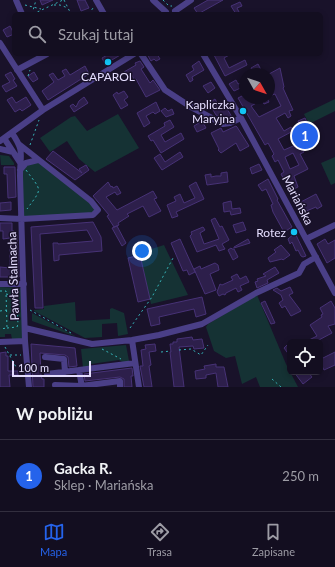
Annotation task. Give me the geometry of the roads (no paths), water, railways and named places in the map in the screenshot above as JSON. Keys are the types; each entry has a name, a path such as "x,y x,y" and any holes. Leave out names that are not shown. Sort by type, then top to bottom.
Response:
{"street":[{"path":"153,0 164,12"},
{"path":"175,11 191,0"},
{"path":"97,1 103,12"},
{"path":"17,2 21,12"},
{"path":"0,43 43,110"},
{"path":"17,70 33,62 39,56"},
{"path":"38,160 26,163 22,167 13,152 2,140 43,110 130,56"},
{"path":"142,56 165,90 190,107 223,124 230,123 241,118"},
{"name":"Mariańska","path":"204,56 241,118 335,293"},
{"path":"0,218 22,219 93,215 98,210 91,201 20,145 12,133"},
{"name":"Pawła Stalmacha","path":"20,145 22,167 25,341 28,387"},
{"path":"0,149 13,152"},
{"path":"306,239 335,225"},
{"path":"25,328 92,344 132,340 202,324 256,293 299,273 304,264 316,257"},
{"path":"0,284 24,284"},
{"path":"132,340 139,387"},
{"path":"1,342 25,341"},
{"path":"45,357 64,359 65,372"},
{"path":"47,374 135,363"},
{"path":"80,370 82,387"},
{"path":"55,385 82,387 120,381 120,387"}],"place":[{"name":"CAPAROL","path":"108,62"},
{"name":"Kapliczka Maryjna","path":"243,111"},
{"name":"Gacka R.","path":"305,136"},
{"name":"Rotez","path":"294,232"}]}
